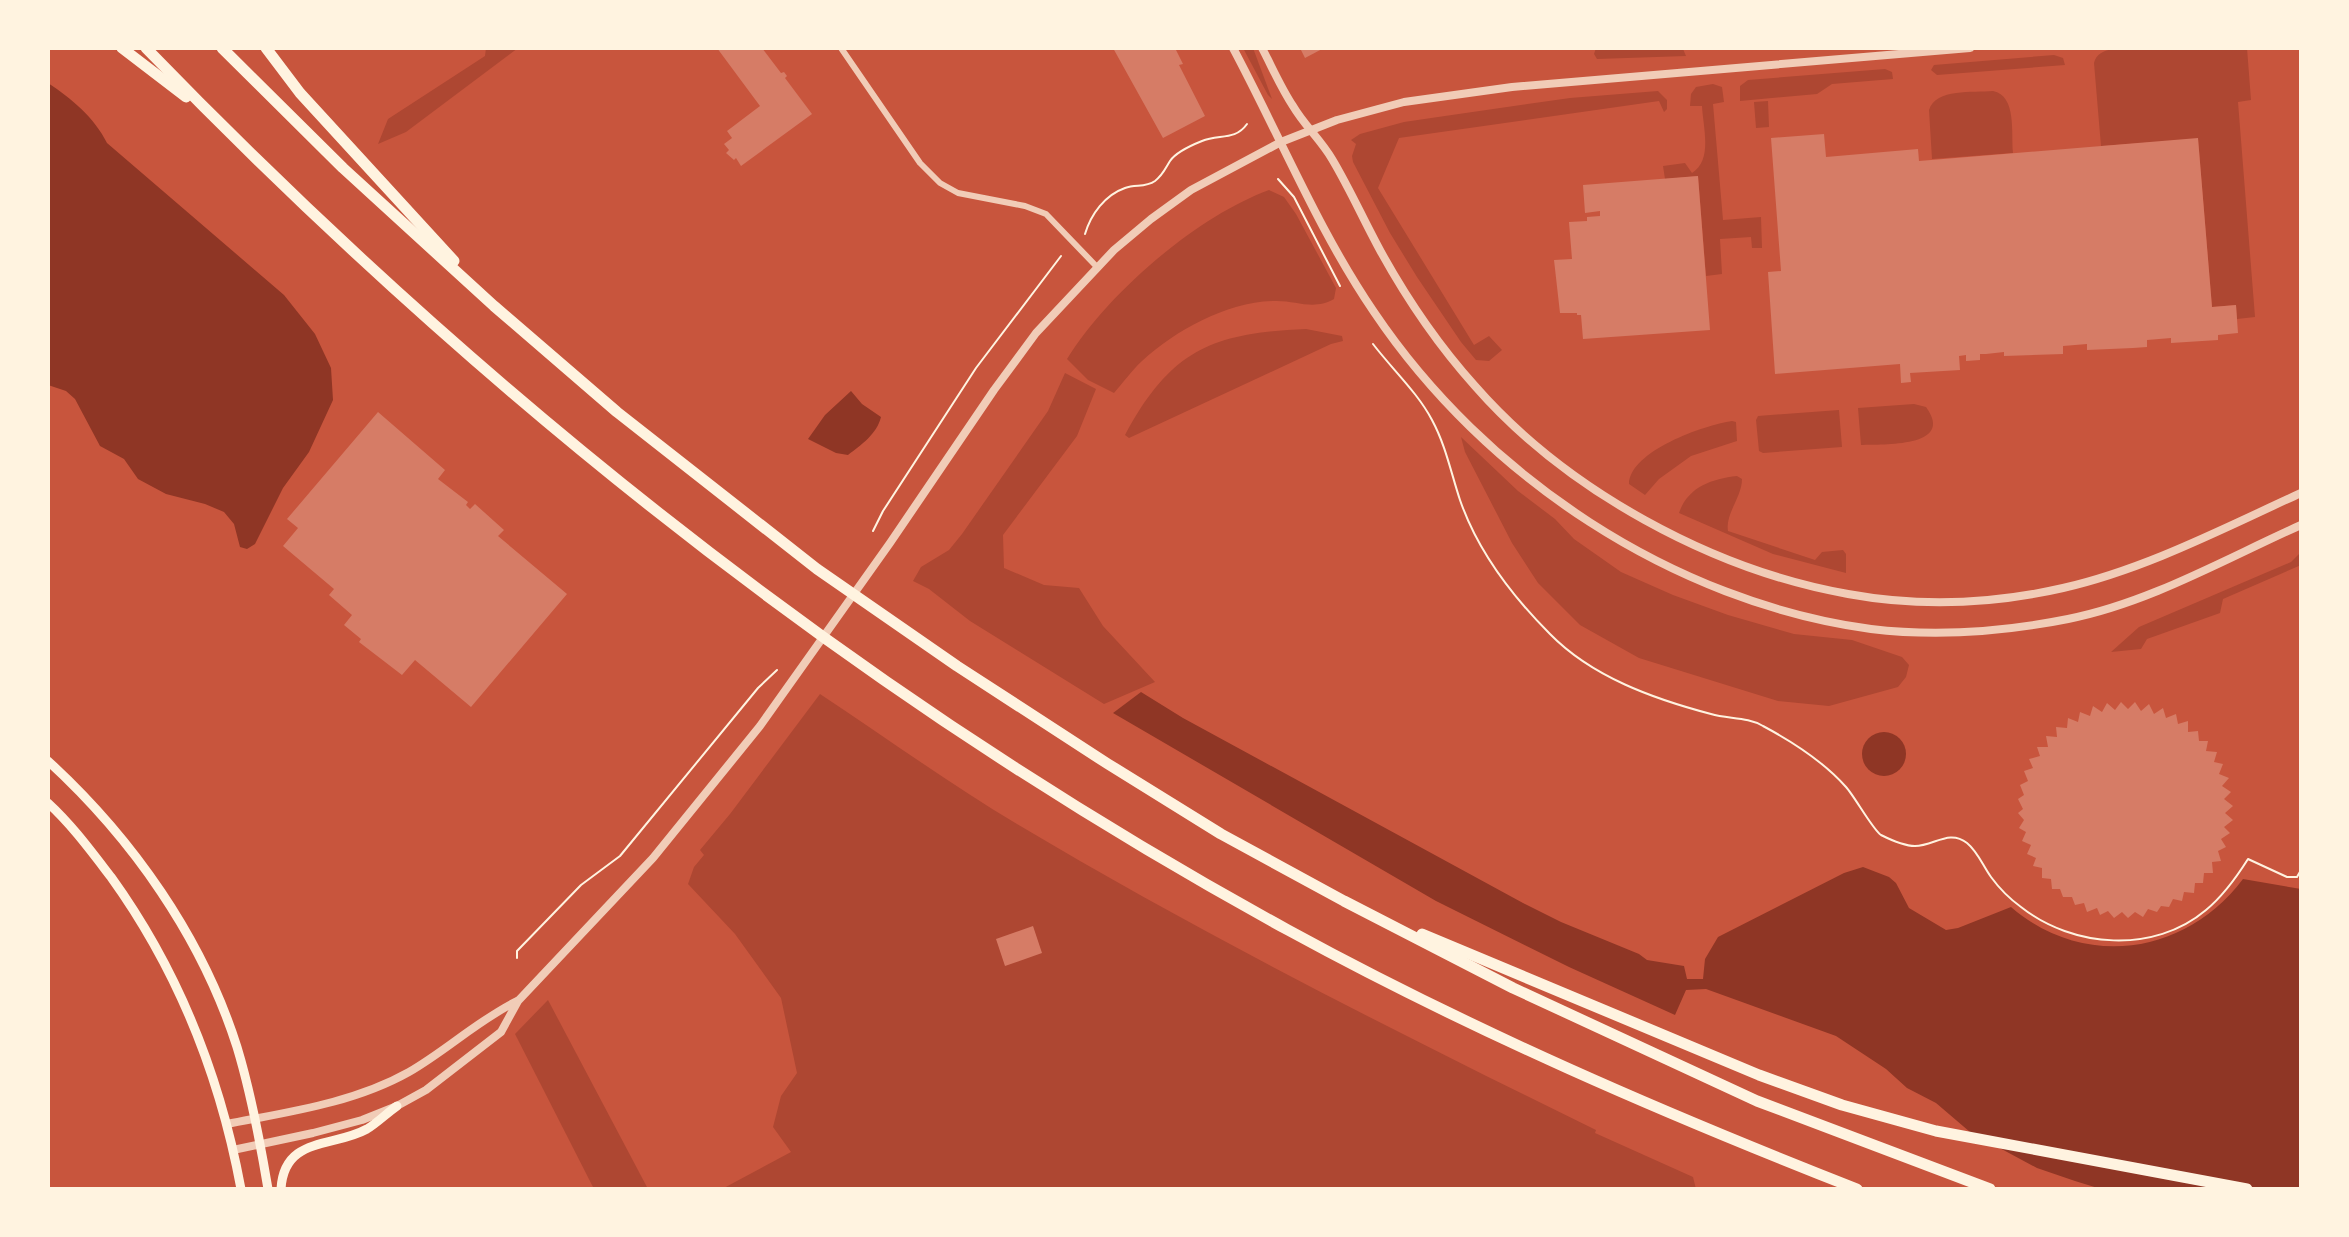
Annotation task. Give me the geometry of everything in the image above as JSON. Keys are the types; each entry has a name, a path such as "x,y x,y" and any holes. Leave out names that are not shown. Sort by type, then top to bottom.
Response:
{"highway":[{"path":"122,48 218,122"},
{"path":"146,48 218,122 416,310 620,482 734,572 1002,759 1139,844 1289,931 1474,1025 1587,1077 1857,1189"},
{"path":"222,48 343,168 494,306 617,412 817,569 957,666 1108,764 1221,834 1513,988 1757,1101 1990,1189"},
{"path":"266,48 300,93 494,306"},
{"path":"1344,901 1759,1075 1842,1105 1936,1131 2247,1189"},
{"path":"1821,1175 1848,1189"}],"main road":[{"path":"48,761 97,809 150,877 195,949 236,1044 256,1118 268,1189"},
{"path":"48,803 80,835 150,935 188,1010 227,1124 241,1189"},
{"path":"281,1189 286,1168 303,1149 366,1130 397,1106"}],"street":[{"path":"841,48 920,163 940,183 958,193 1025,206 1046,214 1097,267"},
{"path":"1233,48 1348,273 1375,315 1425,380 1459,416 1524,475 1575,511 1658,561 1722,590 1798,615 1873,629 1928,633 2022,628 2071,619 2128,602 2301,525"},
{"path":"1262,48 1293,106 1334,162 1382,255 1452,359 1496,409 1539,448 1603,495 1678,536 1758,570 1826,589 1888,599 1971,601 2020,596 2111,574 2301,493"},
{"path":"233,1150 362,1120 397,1106 426,1090 501,1032 518,1001 605,911 729,767 793,681 1036,333 1131,235 1191,190 1281,142 1382,107 1462,93 1970,48"},
{"path":"227,1124 322,1104 378,1087 414,1069 486,1017 518,1001"}],"path":[{"path":"1085,234 1099,206 1113,195 1129,187 1146,187 1163,175 1169,161 1178,154 1204,140 1234,136 1247,124"},
{"path":"1278,179 1294,197 1340,286"},
{"path":"873,531 976,368 1061,256"},
{"path":"1373,344 1430,416 1467,518 1491,563 1552,636 1577,658 1648,695 1715,716 1757,723 1780,735 1820,762 1844,784 1877,832 1912,846 1945,837 1957,838 1975,852 1992,878 2021,907 2062,931 2097,940 2144,938 2184,925 2204,912 2228,889 2248,859 2287,877 2297,877 2301,870"},
{"path":"517,958 517,951 581,885 620,856 758,688 777,670"}],"shaded area":[{"path":"486,48 518,48 406,132 378,144 388,119 485,56"},
{"path":"1243,48 1253,48 1272,99 1268,95"},
{"path":"1596,48 1683,49 1686,56 1597,59 1594,54"},
{"path":"2120,48 2247,48 2251,100 2238,102 2255,317 2237,319 2236,305 2212,307 2198,139 2101,146 2094,63 2101,53"},
{"path":"2054,55 2063,58 2065,65 1937,75 1931,70 1934,65"},
{"path":"1885,69 1892,72 1893,79 1832,84 1817,94 1740,101 1740,86 1748,80"},
{"path":"48,83 82,109 107,143 284,295 315,334 331,368 333,400 309,452 283,488 255,544 247,549 240,547 234,524 224,512 166,494 138,479 124,459 100,446 75,399 66,391 48,385"},
{"path":"1713,84 1722,87 1724,102 1713,104 1723,220 1761,217 1762,248 1752,248 1751,237 1720,239 1722,274 1706,276 1698,176 1665,179 1663,166 1685,163 1692,173 1703,160 1705,133 1702,106 1690,106 1691,94 1696,87"},
{"path":"1658,91 1667,100 1664,112 1659,101 1399,138 1378,188 1474,345 1489,336 1502,350 1489,361 1476,360 1390,233 1353,162 1356,144 1351,140 1360,134 1404,122 1570,98"},
{"path":"1993,91 2001,94 2009,108 2013,153 1932,159 1929,110 1933,103 1956,93"},
{"path":"1768,101 1769,127 1756,128 1754,102"},
{"path":"1269,190 1284,197 1296,214 1336,288 1334,299 1312,305 1282,301 1256,303 1221,312 1170,339 1138,365 1114,393 1088,380 1067,359 1106,309 1156,260 1212,219"},
{"path":"1306,329 1342,336 1343,341 1129,438 1125,435 1159,383 1198,352 1245,335"},
{"path":"1065,373 1096,389 1077,436 1003,535 1004,568 1044,585 1079,588 1103,626 1155,682 1104,704 970,621 929,589 913,581 921,567 949,550 962,534 1048,411"},
{"path":"851,391 862,404 881,417 872,434 848,455 836,453 808,439 825,415"},
{"path":"1914,404 1926,407 1933,420 1931,430 1924,437 1899,443 1861,445 1858,408"},
{"path":"1839,410 1842,447 1759,451 1758,416"},
{"path":"1736,422 1737,441 1691,456 1659,479 1645,495 1629,484 1633,472 1655,451 1687,434"},
{"path":"1461,437 1574,539 1621,572 1728,615 1794,634 1852,640 1902,657 1909,665 1906,677 1898,687 1829,706 1778,701 1639,658 1580,625 1538,583 1512,543 1465,452"},
{"path":"1737,476 1742,479 1741,486 1729,518 1728,531 1815,560 1822,552 1843,550 1846,554 1846,573 1773,554 1679,513 1694,491 1718,479"},
{"path":"2301,552 2301,565 2223,599 2220,613 2147,639 2141,649 2111,652 2139,627 2291,562"},
{"path":"1141,692 1183,718 1523,903 1647,960 1684,966 1687,979 1703,979 1705,959 1718,937 1844,873 1863,867 1889,877 1896,883 1909,908 1946,930 2011,907 2040,927 2070,940 2101,946 2133,945 2164,938 2193,924 2220,905 2243,879 2301,889 2301,1189 2101,1189 2037,1168 1970,1132 1936,1103 1907,1088 1886,1069 1836,1036 1706,989 1686,990 1675,1015 1436,901 1113,713"},
{"path":"820,694 967,793 1088,865 1376,1021 1596,1130 1595,1133 1693,1177 1696,1189 722,1189 791,1152 773,1127 781,1096 797,1073 781,998 735,934 688,884 694,867 704,855 700,850"},
{"path":"1884,732 1899,739 1906,754 1899,769 1884,776 1869,769 1862,754 1869,739"},
{"path":"548,1000 648,1189 594,1189 515,1034"}],"building":[{"path":"717,48 762,48 781,73 784,72 785,78 812,114 741,166 736,158 734,160 726,153 729,150 724,144 732,138 727,131 760,106"},
{"path":"1113,48 1175,48 1183,64 1179,65 1205,116 1163,138"},
{"path":"1300,48 1324,48 1305,58"},
{"path":"1824,134 1826,157 1918,149 1919,161 2198,138 2212,307 2236,305 2238,333 2218,335 2218,340 2171,343 2171,338 2147,340 2147,347 2087,350 2087,344 2063,346 2063,354 2004,356 2004,352 1980,354 1980,360 1966,361 1966,355 1959,356 1960,370 1910,373 1911,382 1901,383 1900,364 1775,374 1768,272 1781,271 1771,138"},
{"path":"1698,176 1710,330 1583,339 1581,315 1560,313 1554,260 1572,259 1569,222 1587,221 1587,217 1600,216 1600,211 1585,213 1583,185"},
{"path":"378,412 445,470 438,479 468,502 466,505 470,509 475,504 504,530 498,536 567,594 471,707 415,660 402,675 359,642 361,639 344,625 352,615 329,595 334,589 283,546 298,528 287,519"},
{"path":"2121,702 2128,709 2135,702 2141,711 2149,704 2154,714 2163,708 2166,718 2176,714 2178,724 2188,721 2188,732 2198,731 2199,741 2208,741 2206,751 2217,752 2214,762 2223,764 2219,774 2229,778 2222,786 2231,792 2224,799 2233,806 2225,813 2233,820 2224,827 2230,833 2221,839 2226,847 2218,851 2221,861 2212,862 2213,873 2204,873 2203,883 2195,883 2194,893 2184,892 2182,901 2173,899 2169,907 2161,906 2157,912 2148,909 2143,917 2135,912 2128,918 2122,912 2114,918 2108,911 2100,915 2097,908 2087,912 2084,903 2075,905 2072,897 2063,897 2060,889 2052,889 2051,879 2042,878 2042,868 2033,866 2036,858 2027,854 2031,845 2022,841 2026,832 2019,828 2024,820 2018,813 2023,809 2018,799 2024,795 2020,785 2028,781 2024,771 2033,768 2029,759 2040,756 2037,747 2048,747 2046,736 2057,737 2056,727 2067,728 2068,718 2078,722 2080,712 2090,716 2093,706 2102,712 2107,703 2115,710"},
{"path":"1033,926 1042,953 1005,966 996,939"}]}
